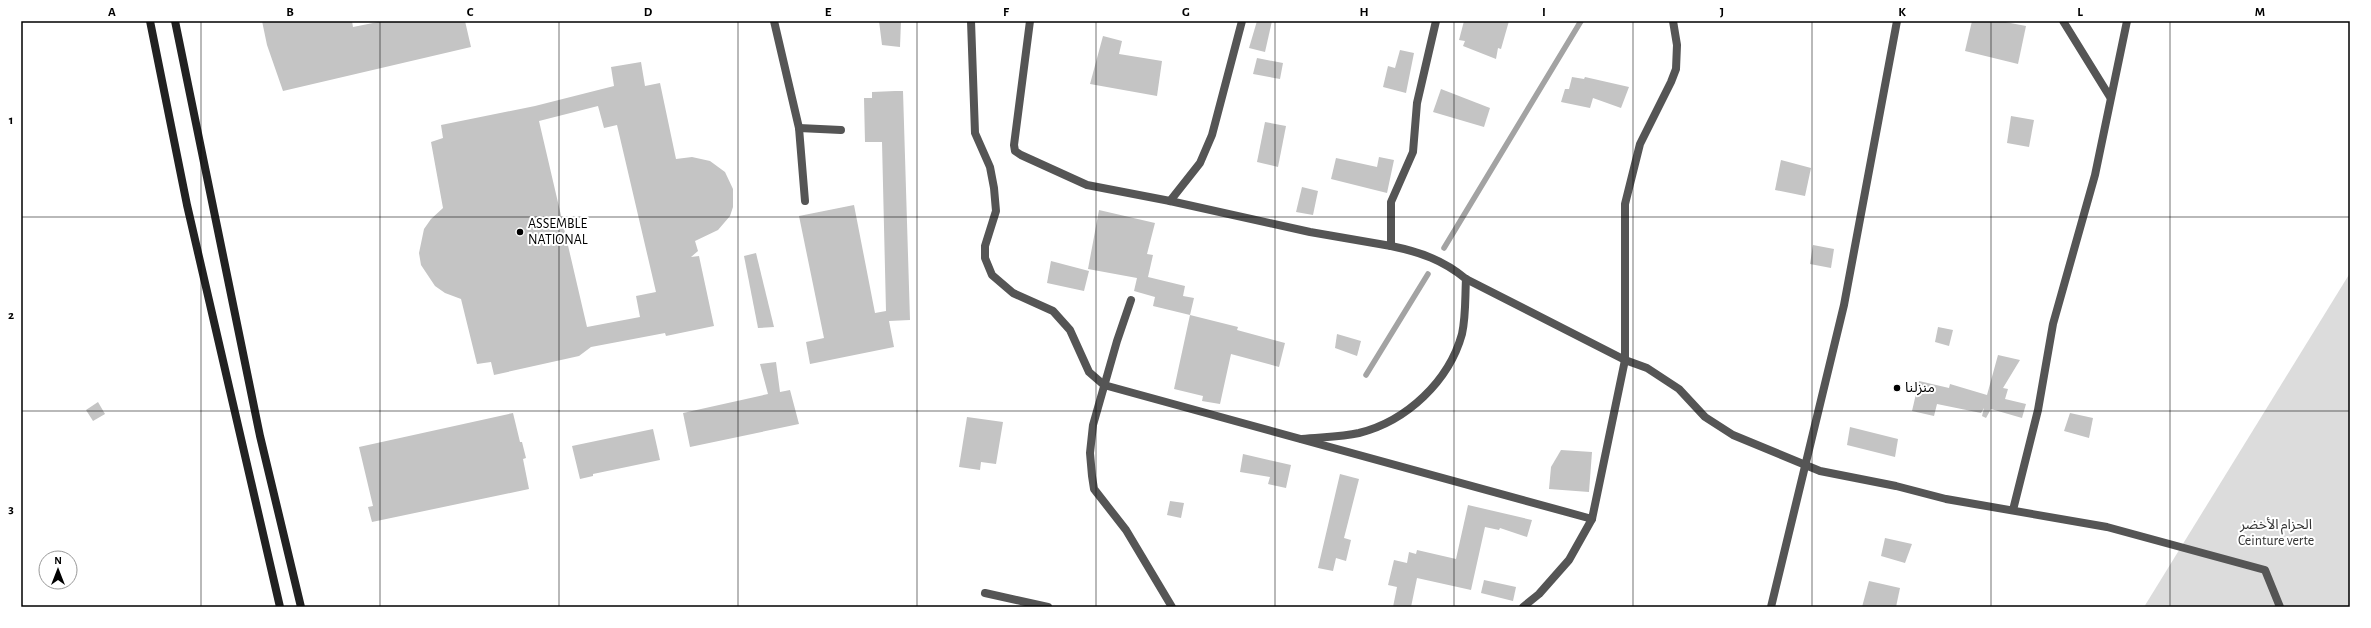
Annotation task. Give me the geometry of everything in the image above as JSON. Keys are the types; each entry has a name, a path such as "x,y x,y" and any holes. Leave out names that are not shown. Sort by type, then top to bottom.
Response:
{"main road":[{"path":"150,21 187,205 280,607"},
{"path":"175,21 260,436 301,607"}],"street":[{"path":"774,21 799,128 805,201"},
{"path":"972,21 975,133 990,166 996,211 985,246 984,258 992,275 1013,293 1053,311 1070,330 1089,372 1104,385 1297,440 1592,519"},
{"path":"1030,21 1014,145 1015,151 1087,185 1170,201 1310,232 1391,246 1430,256 1451,267 1466,279 1625,360 1647,368 1679,389 1705,417 1733,435 1805,466 1946,499 2107,527 2265,570 2280,607"},
{"path":"1170,201 1200,164 1212,135 1242,21"},
{"path":"1391,246 1391,202 1413,152 1417,103 1436,21"},
{"path":"1523,607 1539,594 1569,560 1592,519 1625,360 1625,204 1640,144 1676,69 1677,45 1673,21"},
{"path":"1772,607 1844,305 1897,21"},
{"path":"2063,21 2110,97"},
{"path":"2013,510 2038,410 2053,324 2095,175 2127,21"},
{"path":"799,128 841,130"},
{"path":"1297,440 1359,433 1383,424 1417,402 1432,388 1447,369 1462,333 1465,316 1466,279"},
{"path":"1131,300 1093,425 1090,453 1094,489 1126,530 1172,607"},
{"path":"985,594 1048,607"}],"green space":[{"name":"الحزام الأخضر Ceinture verte","path":"2350,273 2350,607 2144,607"}],"building":[{"path":"262,21 352,21 353,27 383,21 465,21 471,47 283,91 267,45"},
{"path":"879,21 901,21 900,47 882,45"},
{"path":"1257,21 1272,21 1265,52 1249,48"},
{"path":"1464,21 1509,21 1501,49 1498,48 1496,59 1463,46 1465,41 1459,40"},
{"path":"1972,21 2000,21 2026,26 2018,64 1965,51"},
{"path":"1103,36 1122,41 1119,54 1162,61 1157,96 1090,84"},
{"path":"1400,50 1414,53 1406,93 1383,87 1388,66 1395,68"},
{"path":"1257,58 1283,63 1280,79 1253,74"},
{"path":"641,62 645,86 660,83 676,159 692,157 710,161 725,172 733,189 733,207 730,216 718,230 695,241 698,251 691,257 699,256 714,326 666,336 665,333 591,347 579,356 494,375 491,362 477,364 461,299 445,293 435,286 421,265 419,253 424,229 431,219 443,208 431,142 443,138 441,125 535,106 614,86 611,67","holes":["598,106 604,128 617,125 656,292 636,296 640,317 587,327 539,121"]},
{"path":"1572,77 1584,79 1585,77 1629,87 1621,108 1593,98 1590,108 1561,102 1565,89 1569,89"},
{"path":"1441,89 1490,108 1484,127 1433,112"},
{"path":"903,91 910,320 889,321 894,347 810,364 806,342 824,338 799,216 854,205 875,313 886,311 882,142 865,142 864,98 872,98 872,92"},
{"path":"2011,116 2034,120 2029,147 2007,143"},
{"path":"1265,122 1286,126 1278,167 1257,162"},
{"path":"1379,157 1394,160 1387,193 1331,179 1336,158 1377,167"},
{"path":"1781,160 1811,168 1805,196 1775,190"},
{"path":"1302,187 1318,191 1313,215 1296,212"},
{"path":"1099,210 1155,223 1147,254 1153,255 1148,277 1185,286 1183,296 1194,298 1190,315 1153,306 1155,297 1134,291 1137,278 1088,269"},
{"path":"1813,245 1834,249 1831,268 1810,264"},
{"path":"756,253 774,327 758,328 744,256"},
{"path":"1051,261 1089,271 1084,291 1047,283"},
{"path":"1190,315 1238,327 1237,330 1285,343 1279,367 1231,354 1220,404 1202,401 1203,396 1174,389"},
{"path":"1938,327 1953,330 1949,346 1935,342"},
{"path":"1337,334 1361,341 1357,356 1335,348"},
{"path":"1998,355 2020,360 2003,388 2008,389 2005,399 2026,404 2022,418 1991,409 1986,418 1982,416 1984,408 1981,413 1937,404 1934,416 1912,411 1919,381 1949,388 1950,384 1987,395"},
{"path":"776,362 780,392 790,390 799,424 690,447 683,413 768,394 760,364"},
{"path":"98,402 105,414 93,421 86,410"},
{"path":"513,413 520,442 522,442 526,458 523,459 529,489 372,522 368,507 373,506 359,447"},
{"path":"2070,413 2093,418 2089,438 2064,431"},
{"path":"967,417 1003,422 996,464 981,462 980,470 959,467"},
{"path":"1850,427 1898,439 1895,457 1847,445"},
{"path":"653,429 660,460 593,474 593,476 580,479 572,446"},
{"path":"1561,450 1592,452 1589,492 1549,489 1551,467"},
{"path":"1243,454 1291,465 1286,488 1268,484 1270,477 1240,472"},
{"path":"1340,474 1359,479 1344,538 1351,540 1346,561 1336,558 1333,571 1318,568"},
{"path":"1170,501 1184,503 1181,518 1167,515"},
{"path":"1468,505 1532,520 1527,537 1500,528 1499,530 1485,527 1471,590 1417,578 1411,607 1393,607 1397,587 1388,585 1394,560 1407,563 1409,552 1416,554 1417,550 1456,559"},
{"path":"1885,538 1912,544 1905,563 1881,556"},
{"path":"1484,580 1516,587 1513,601 1481,593"},
{"path":"1869,581 1900,588 1896,607 1862,607"}],"waterway":[{"path":"1444,248 1581,21"},
{"path":"1366,375 1428,274"}],"place":[{"name":"ASSEMBLE NATIONAL","path":"520,232"},
{"name":"منزلنا","path":"1897,388"}]}
